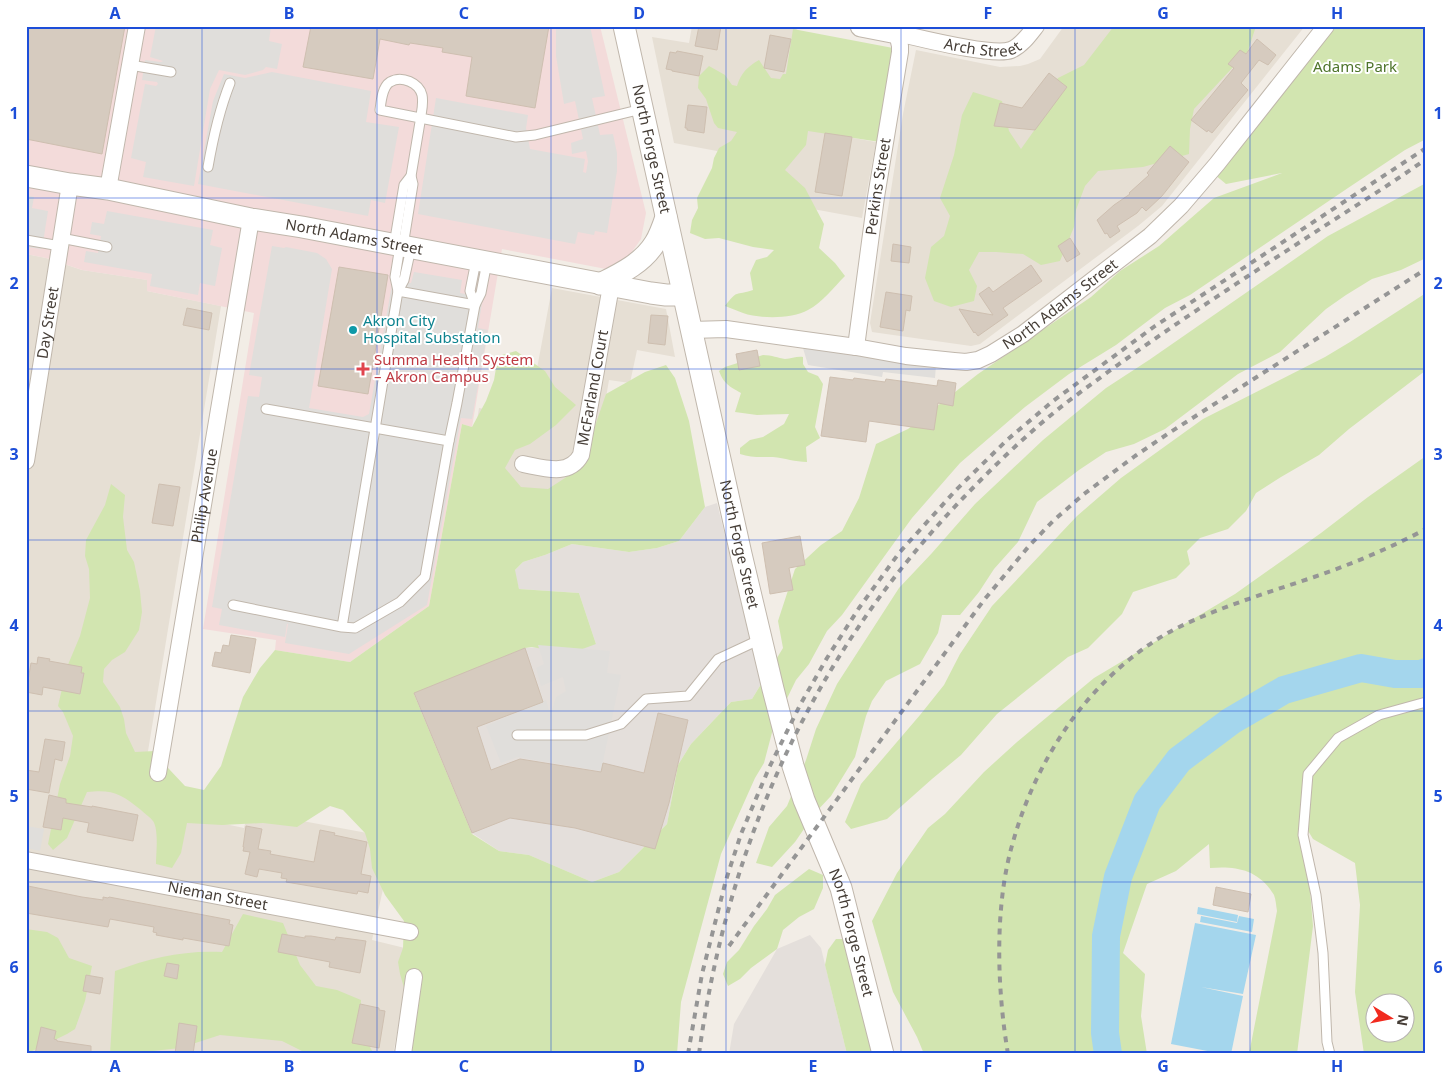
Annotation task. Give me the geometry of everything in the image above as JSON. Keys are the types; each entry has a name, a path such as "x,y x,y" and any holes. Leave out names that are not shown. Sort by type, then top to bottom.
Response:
{"street":[{"path":"108,189 137,26"},
{"name":"North Forge Street","path":"624,26 740,554 793,766 804,800 841,888 883,1054"},
{"name":"Arch Street","path":"861,26 897,30 980,50 1002,52 1012,49 1022,42 1036,26"},
{"name":"North Adams Street","path":"691,330 726,329 906,356 966,362 978,360 991,354 1022,334 1150,236 1181,206 1217,164 1326,26"},
{"name":"Perkins Street","path":"856,347 876,197 900,52 897,30"},
{"name":"North Adams Street","path":"26,176 108,189 251,219 606,285 666,295 682,294"},
{"name":"Day Street","path":"26,460 70,184"},
{"path":"606,285 646,254 655,243 666,217"},
{"name":"Philip Avenue","path":"158,773 251,219"},
{"name":"McFarland Court","path":"523,464 553,469 566,469 577,463 581,455 606,285"},
{"name":"Nieman Street","path":"26,860 410,932"},
{"path":"403,1054 414,977"}],"lane":[{"path":"130,65 171,72"},
{"path":"342,627 398,291 395,277 402,246 404,185 411,176 420,118 423,103 422,94 418,86 410,81 399,80 391,82 384,89 380,110 420,118 516,137 535,135 642,109"},
{"path":"208,167 214,133 222,103 230,83"},
{"path":"26,240 107,247"},
{"path":"233,605 355,628 400,602 425,577 475,304 470,291 482,261"},
{"path":"398,291 475,304"},
{"path":"266,409 449,441"},
{"path":"517,735 586,734 621,724 646,699 688,696 718,659 761,638"},
{"path":"1330,1054 1327,1042 1323,953 1316,895 1303,835 1308,774 1338,738 1379,715 1426,702"}],"shaded area":[{"name":"Summa Health System – Akron Campus","path":"26,26 600,26 646,213 641,239 629,256 606,269 502,249 472,427 462,424 429,606 350,662 275,650 276,640 203,629 254,313 147,291 147,280 82,270 46,258 26,254"},
{"path":"156,26 271,26 269,41 282,44 277,69 266,67 263,70 245,75 219,70 210,89 194,186 143,177 146,162 131,158 145,84 156,86 158,84 157,82 142,80 145,60 163,61 150,57"},
{"path":"556,26 590,26 605,96 592,98 600,135 613,134 617,153 617,171 607,233 595,231 594,235 578,232 575,244 418,214 436,98 528,115 526,128 530,149 585,159 583,172 586,173 588,161 586,151 572,154 571,143 583,139 575,101 564,104 556,56"},
{"path":"692,26 797,27 780,125 876,142 862,218 769,201 776,162 674,143 652,37 689,43"},
{"path":"1064,26 1305,26 1162,206 980,344 971,346 872,332 870,323 903,114 916,50 1000,67 1020,66 1040,59"},
{"path":"272,72 371,91 366,122 399,127 385,203 371,200 368,216 198,184 213,101 224,74 245,78"},
{"path":"26,195 34,197 32,208 48,211 42,249 27,247 26,251"},
{"path":"107,211 213,230 210,245 222,248 215,286 200,283 198,295 150,286 152,274 84,262 86,251 98,253 101,236 90,234 92,222 104,224"},
{"path":"272,246 317,253 326,259 332,269 309,408 363,417 369,414 393,279 411,283 414,272 462,280 460,293 483,297 478,328 488,330 472,419 461,418 427,605 349,654 285,643 288,624 285,637 219,625 222,609 212,607 248,396 259,397 262,377 249,375"},
{"path":"26,254 46,258 82,270 148,280 147,291 221,306 139,806 244,828 248,811 394,838 372,940 413,950 393,1054 26,1054"},
{"path":"552,288 666,309 675,357 637,350 630,383 609,380 585,519 465,495 479,408 528,417"},
{"path":"803,348 936,365 935,378 883,372 882,377 808,365"},
{"path":"717,503 761,684 752,699 731,702 691,744 678,765 667,824 619,872 592,882 529,855 499,851 472,833 414,693 525,648 596,644 579,593 519,589 514,571 523,562 572,544 629,552 657,548 679,541 705,507"},
{"path":"538,645 610,651 607,673 621,675 601,771 518,757 501,763 486,726 546,700 549,710 552,710 556,697 566,691 563,677 541,686 536,668 544,664"},
{"path":"26,826 44,829 40,851 26,848"},
{"path":"810,935 821,948 847,1054 729,1054 734,1024 777,949"}],"green space":[{"path":"1114,26 1256,26 1248,51 1194,109 1190,129 1189,154 1143,167 1098,171 1085,186 1076,210 1074,227 1060,261 1041,265 1023,254 979,252 969,270 977,286 974,301 951,307 934,301 925,278 931,247 944,236 950,216 940,198 954,155 962,115 973,92 1002,101 1009,131 1021,149 1038,125 1041,100 1058,78 1084,65"},
{"name":"Adams Park","path":"1337,26 1426,26 1426,139 1405,150 1190,295 1165,308 1116,345 1069,374 1025,407 960,463 912,518 842,615 827,631 809,664 796,680 774,725 764,763 755,778 721,854 681,1002 677,1054 408,1054 413,1018 398,962 403,948 404,921 385,895 372,868 370,849 365,833 343,810 330,806 297,827 263,823 222,825 187,823 181,853 172,868 156,864 156,830 153,821 149,817 122,796 104,791 87,792 67,838 53,850 48,844 60,784 70,756 73,736 63,712 58,706 67,667 80,636 90,598 89,569 85,556 86,540 105,505 111,484 125,495 123,517 127,550 134,562 142,612 139,630 125,652 112,660 104,669 103,682 120,707 126,733 135,752 155,751 185,786 204,790 221,766 243,697 260,668 275,650 350,662 429,606 462,424 472,427 486,401 494,380 498,356 516,351 545,371 555,387 576,405 556,425 530,444 515,450 505,468 521,487 548,489 565,478 583,461 606,394 645,372 666,365 675,378 689,421 705,507 679,541 657,548 629,552 572,544 523,562 515,570 519,589 579,593 596,644 569,654 532,647 525,648 414,694 472,834 499,851 529,855 592,882 619,872 667,824 678,765 691,744 731,702 752,699 783,648 778,621 795,569 821,545 842,531 859,498 876,444 908,429 978,374 1091,297 1120,271 1159,246 1214,198 1282,173 1226,184 1214,174"},
{"path":"793,29 893,48 880,142 808,131 806,145 785,170 805,188 824,224 819,248 835,263 845,276 823,299 801,313 776,317 750,315 725,306 735,295 753,290 750,273 756,260 767,257 774,250 753,247 719,238 705,239 690,233 692,220 698,208 697,198 712,168 714,158 719,148 731,141 737,132 718,128 714,123 706,99 698,88 699,76 709,66 725,75 732,85 737,86 740,77 745,71 759,60 771,78 780,79 783,74 786,74"},
{"path":"1426,183 1426,258 1401,270 1372,279 1346,295 1326,309 1280,352 1238,374 1165,429 1134,444 1106,452 1037,502 1018,542 994,569 979,592 960,615 942,615 938,633 920,664 886,681 872,701 855,757 831,796 815,813 795,842 772,867 756,863 769,827 787,806 806,760 816,729 837,684 899,588 975,504 1043,440 1106,388 1328,236"},
{"path":"1426,293 1425,371 1349,429 1319,455 1256,493 1246,511 1228,529 1200,538 1187,551 1190,564 1176,578 1133,592 1122,614 1088,648 1068,657 997,714 961,755 887,819 851,829 845,822 861,784 944,685 960,654 992,606 1077,516 1121,478 1203,419 1325,357"},
{"path":"763,355 785,359 803,357 803,364 808,372 818,376 823,384 815,427 820,438 806,447 807,462 773,457 752,457 740,454 740,448 750,440 763,437 784,424 789,414 757,415 735,412 741,393 727,384 719,371 725,367"},
{"path":"1426,456 1426,1054 1364,1054 1355,992 1360,905 1355,863 1313,839 1304,824 1305,868 1309,879 1313,926 1297,1054 1249,1054 1277,911 1276,901 1274,895 1264,882 1251,873 1236,868 1210,868 1209,844 1176,871 1147,884 1123,953 1145,974 1141,1016 1147,1054 924,1054 893,992 872,921 897,873 928,828 945,814 984,772 1017,742 1094,678 1235,594"},
{"path":"809,869 823,875 823,888 814,909 799,917 783,930 777,949 751,968 740,979 728,986 723,974 727,962 739,950 775,895"},
{"path":"243,914 283,923 300,965 316,986 337,990 361,1000 360,1024 374,1054 308,1054 282,1041 220,1035 180,1048 144,1052 143,1054 110,1054 115,971 167,956 194,952 222,952"},
{"path":"26,929 47,932 58,938 69,958 92,966 85,1001 75,1029 26,1054"},
{"path":"836,939 844,939 877,1054 847,1054 825,965 828,950"}],"water":[{"path":"1198,907 1238,915 1237,922 1197,914"},
{"path":"1201,916 1237,923 1239,916 1254,919 1252,932 1200,922"},
{"path":"1195,923 1256,935 1243,994 1201,987 1243,996 1231,1054 1171,1044"}],"building":[{"path":"26,26 125,26 102,154 26,139"},
{"path":"311,26 549,26 535,108 466,96 472,57 442,52 443,48 410,43 409,45 380,39 373,79 303,67"},
{"path":"699,26 721,26 717,50 695,46"},
{"path":"770,35 791,39 784,72 764,68"},
{"path":"1257,39 1276,55 1268,65 1259,60 1241,83 1248,90 1212,133 1208,130 1207,132 1191,120 1234,68 1228,64 1240,50 1246,54"},
{"path":"677,51 703,56 699,76 666,69 670,52 676,53"},
{"path":"1049,73 1067,87 1035,130 994,126 1000,103 1022,108"},
{"path":"688,105 707,107 704,133 685,128"},
{"path":"825,133 852,137 842,196 815,192"},
{"path":"1170,146 1189,162 1162,196 1146,211 1142,207 1137,213 1117,226 1120,231 1110,238 1107,233 1105,234 1097,220 1130,194 1149,175 1147,173"},
{"path":"1070,238 1080,254 1067,262 1058,246"},
{"path":"893,244 911,247 909,263 891,261"},
{"path":"1031,265 1042,281 1003,308 1008,315 978,336 974,333 959,309 993,315 979,294 989,287 993,292"},
{"name":"Akron City Hospital Substation","path":"339,267 388,275 368,394 318,386"},
{"path":"886,292 912,296 910,311 906,310 903,331 880,327"},
{"path":"187,308 212,313 209,330 183,325"},
{"path":"651,315 668,316 665,345 648,343"},
{"path":"757,350 760,366 739,370 736,354"},
{"path":"830,377 885,382 886,379 937,386 938,380 956,383 953,406 938,403 934,430 869,421 866,442 821,436"},
{"path":"159,484 180,487 173,526 152,523"},
{"path":"800,536 805,565 789,568 793,590 770,594 762,543"},
{"path":"231,635 256,639 250,673 212,666 215,652 221,653 223,645 229,646"},
{"path":"525,648 543,702 477,727 491,770 520,759 601,772 603,763 644,773 658,713 688,720 669,803 655,849 575,828 510,818 472,833 414,693"},
{"path":"38,657 82,667 81,673 84,673 80,694 43,687 42,695 26,692 31,663 37,664"},
{"path":"45,739 65,742 62,761 55,759 49,793 26,789 26,770 39,772"},
{"path":"49,795 66,799 66,803 138,815 133,841 87,832 89,823 63,818 61,830 43,827"},
{"path":"246,826 262,829 258,849 271,851 270,854 314,862 320,830 367,842 361,874 371,876 368,893 358,891 357,894 286,882 287,879 281,878 282,873 259,869 257,877 245,874 250,852 243,851"},
{"path":"28,886 103,900 103,897 109,897 230,920 229,924 233,925 229,946 156,935 157,933 153,932 154,927 110,919 108,927 26,913"},
{"path":"1216,887 1251,894 1248,912 1213,905"},
{"path":"282,934 305,938 305,936 311,936 335,940 336,937 366,941 360,973 329,967 330,962 278,952"},
{"path":"167,963 179,965 177,979 164,976"},
{"path":"86,975 103,978 100,994 83,991"},
{"path":"360,1004 385,1011 379,1048 352,1043"},
{"path":"179,1023 197,1026 193,1054 175,1054"},
{"path":"41,1027 56,1031 54,1039 57,1041 91,1046 91,1054 35,1054"}],"waterway":[{"path":"1108,1054 1105,1033 1106,936 1118,877 1147,802 1179,760 1231,721 1284,690 1361,668 1395,674 1421,674 1426,672"}],"railway":[{"path":"688,1054 702,974 726,880 741,834 769,768 800,705 859,608 899,553 956,490 1007,440 1053,401 1155,326 1426,148"},
{"path":"699,1054 713,975 732,899 756,825 786,754 822,685 863,620 911,557 988,472 1026,436 1066,403 1192,314 1426,159"},
{"path":"729,946 984,600 1029,546 1053,521 1084,494 1169,433 1426,269"},
{"path":"1008,1054 1001,1002 999,948 1000,920 1007,867 1018,825 1031,791 1047,758 1077,713 1109,677 1147,646 1175,629 1226,607 1357,561 1426,529"}],"place":[{"name":"Akron City Hospital Substation","path":"353,330"},
{"name":"Summa Health System – Akron Campus","path":"363,369"}]}
